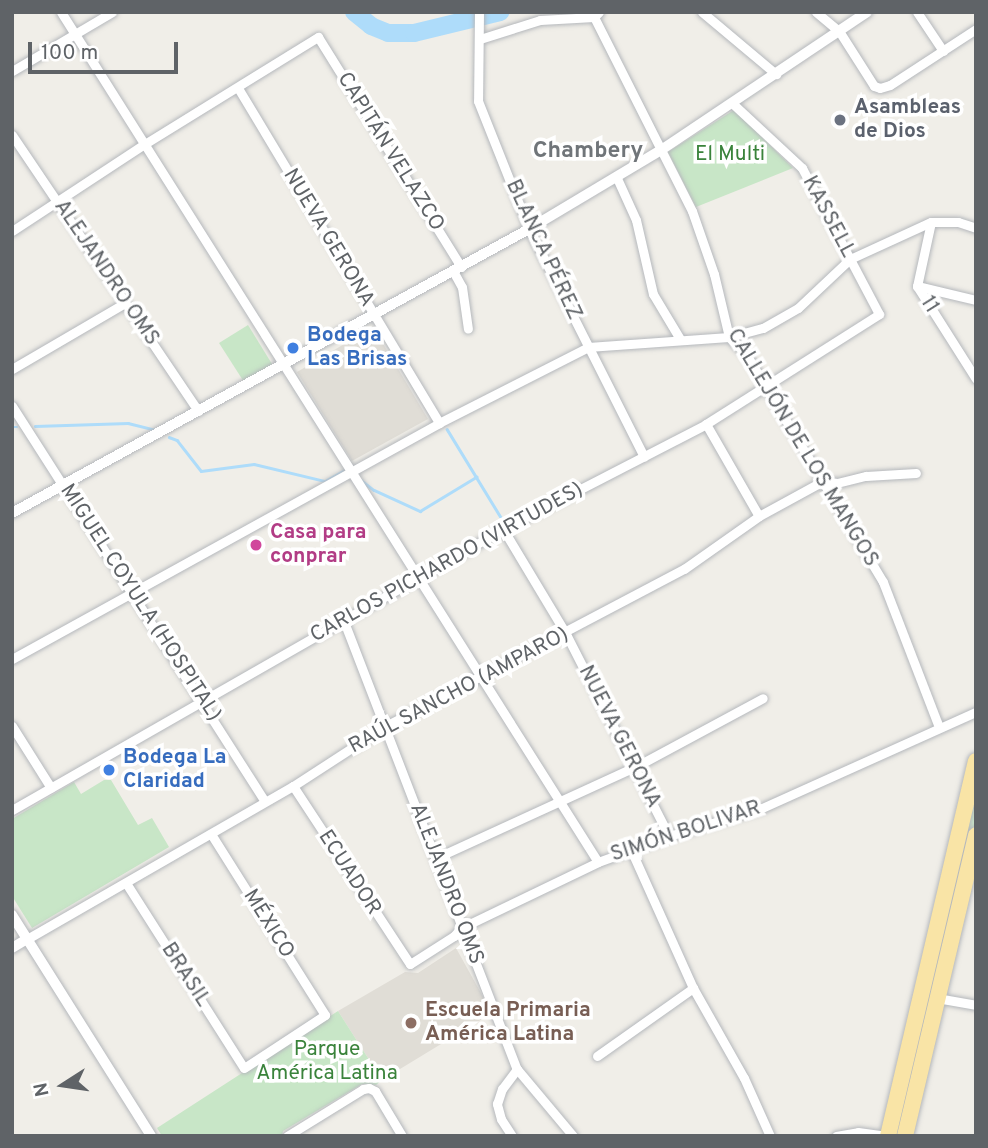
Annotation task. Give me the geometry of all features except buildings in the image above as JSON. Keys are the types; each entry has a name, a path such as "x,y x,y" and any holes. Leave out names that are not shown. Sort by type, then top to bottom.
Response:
{"highway":[{"path":"888,1136 976,761"},
{"path":"905,1136 976,835"}],"street":[{"path":"61,12 282,366 598,862"},
{"path":"12,71 112,12"},
{"name":"BLANCA PÉREZ","path":"479,12 478,101 529,229 644,457"},
{"path":"702,12 776,74"},
{"path":"816,12 839,31 874,86 880,88 890,85 976,29"},
{"path":"12,513 529,229 661,150 867,12"},
{"path":"917,12 943,51"},
{"path":"480,36 540,20 596,15"},
{"name":"CALLEJÓN DE LOS MANGOS","path":"596,15 692,211 714,274 729,337 746,354 884,582 939,727"},
{"name":"CAPITÁN VELAZCO","path":"238,88 318,37 457,269 463,287 468,329"},
{"path":"12,231 143,145 238,88"},
{"name":"NUEVA GERONA","path":"238,88 439,423"},
{"name":"KASSELL","path":"733,103 802,168 879,314"},
{"name":"ALEJANDRO OMS","path":"12,135 198,411"},
{"path":"616,176 636,220 653,295 680,339"},
{"path":"12,659 439,423 588,347 729,337 763,328 798,308 850,259 931,222 958,222 976,228"},
{"name":"11","path":"931,222 916,286 976,379"},
{"path":"916,286 976,300"},
{"path":"12,369 125,303"},
{"name":"CARLOS PICHARDO (VIRTUDES)","path":"12,810 503,529 706,424 879,314"},
{"name":"MIGUEL COYULA (HOSPITAL)","path":"12,406 203,700 265,801"},
{"path":"706,424 759,516"},
{"name":"RAÚL SANCHO (AMPARO)","path":"12,948 293,786 384,727 483,678 684,569 759,516 823,481 837,482 866,476 916,473"},
{"name":"NUEVA GERONA","path":"503,529 566,634 669,836"},
{"name":"ALEJANDRO OMS","path":"343,619 438,857 461,928 517,1069 573,1136"},
{"path":"438,857 635,767 763,698"},
{"name":"SIMÓN BOLIVAR","path":"405,961 415,963 454,936 461,928 598,862 669,836 762,808 976,712"},
{"path":"12,726 51,788"},
{"name":"ECUADOR","path":"293,786 405,961"},
{"name":"MÉXICO","path":"211,834 325,1015 244,1068"},
{"path":"631,850 693,988 744,1078 770,1136"},
{"name":"BRASIL","path":"126,883 244,1068"},
{"path":"12,915 150,1136"},
{"path":"597,1056 693,988"},
{"path":"937,998 976,1005"},
{"path":"512,1136 501,1119 497,1104 502,1089 517,1069"},
{"path":"287,1136 362,1089 375,1091 402,1136"},
{"path":"836,1136 858,1132 888,1136"}],"shaded area":[{"path":"373,327 428,419 352,461 297,372"},
{"name":"Escuela Primaria América Latina","path":"456,948 492,1013 382,1080 338,1011 405,972 418,973"}],"green space":[{"name":"El Multi","path":"734,110 793,168 696,207 668,152"},
{"path":"248,325 272,364 244,382 219,343"},
{"path":"104,780 111,780 138,825 152,818 169,847 32,928 12,896 12,819 74,782 81,794"},
{"path":"976,792 976,818 944,945 941,942"},
{"name":"Parque América Latina","path":"338,1011 382,1080 376,1085 362,1084 283,1131 282,1136 162,1136 157,1128"}],"waterway":[{"path":"354,12 371,26 388,33 414,33 500,12"},
{"path":"35,426 128,423 156,430"},
{"path":"12,427 17,427"},
{"path":"447,429 505,524"},
{"path":"169,437 177,440 201,471 254,464 325,481 343,471"},
{"path":"361,480 374,490 420,511 476,477"}],"place":[{"name":"Asambleas de Dios","path":"840,120"},
{"name":"Bodega Las Brisas","path":"293,348"},
{"name":"Casa para conprar","path":"256,545"},
{"name":"Bodega La Claridad","path":"109,770"},
{"name":"Escuela Primaria América Latina","path":"411,1023"}],"district":[{"name":"Chambery","path":"588,152"}]}
